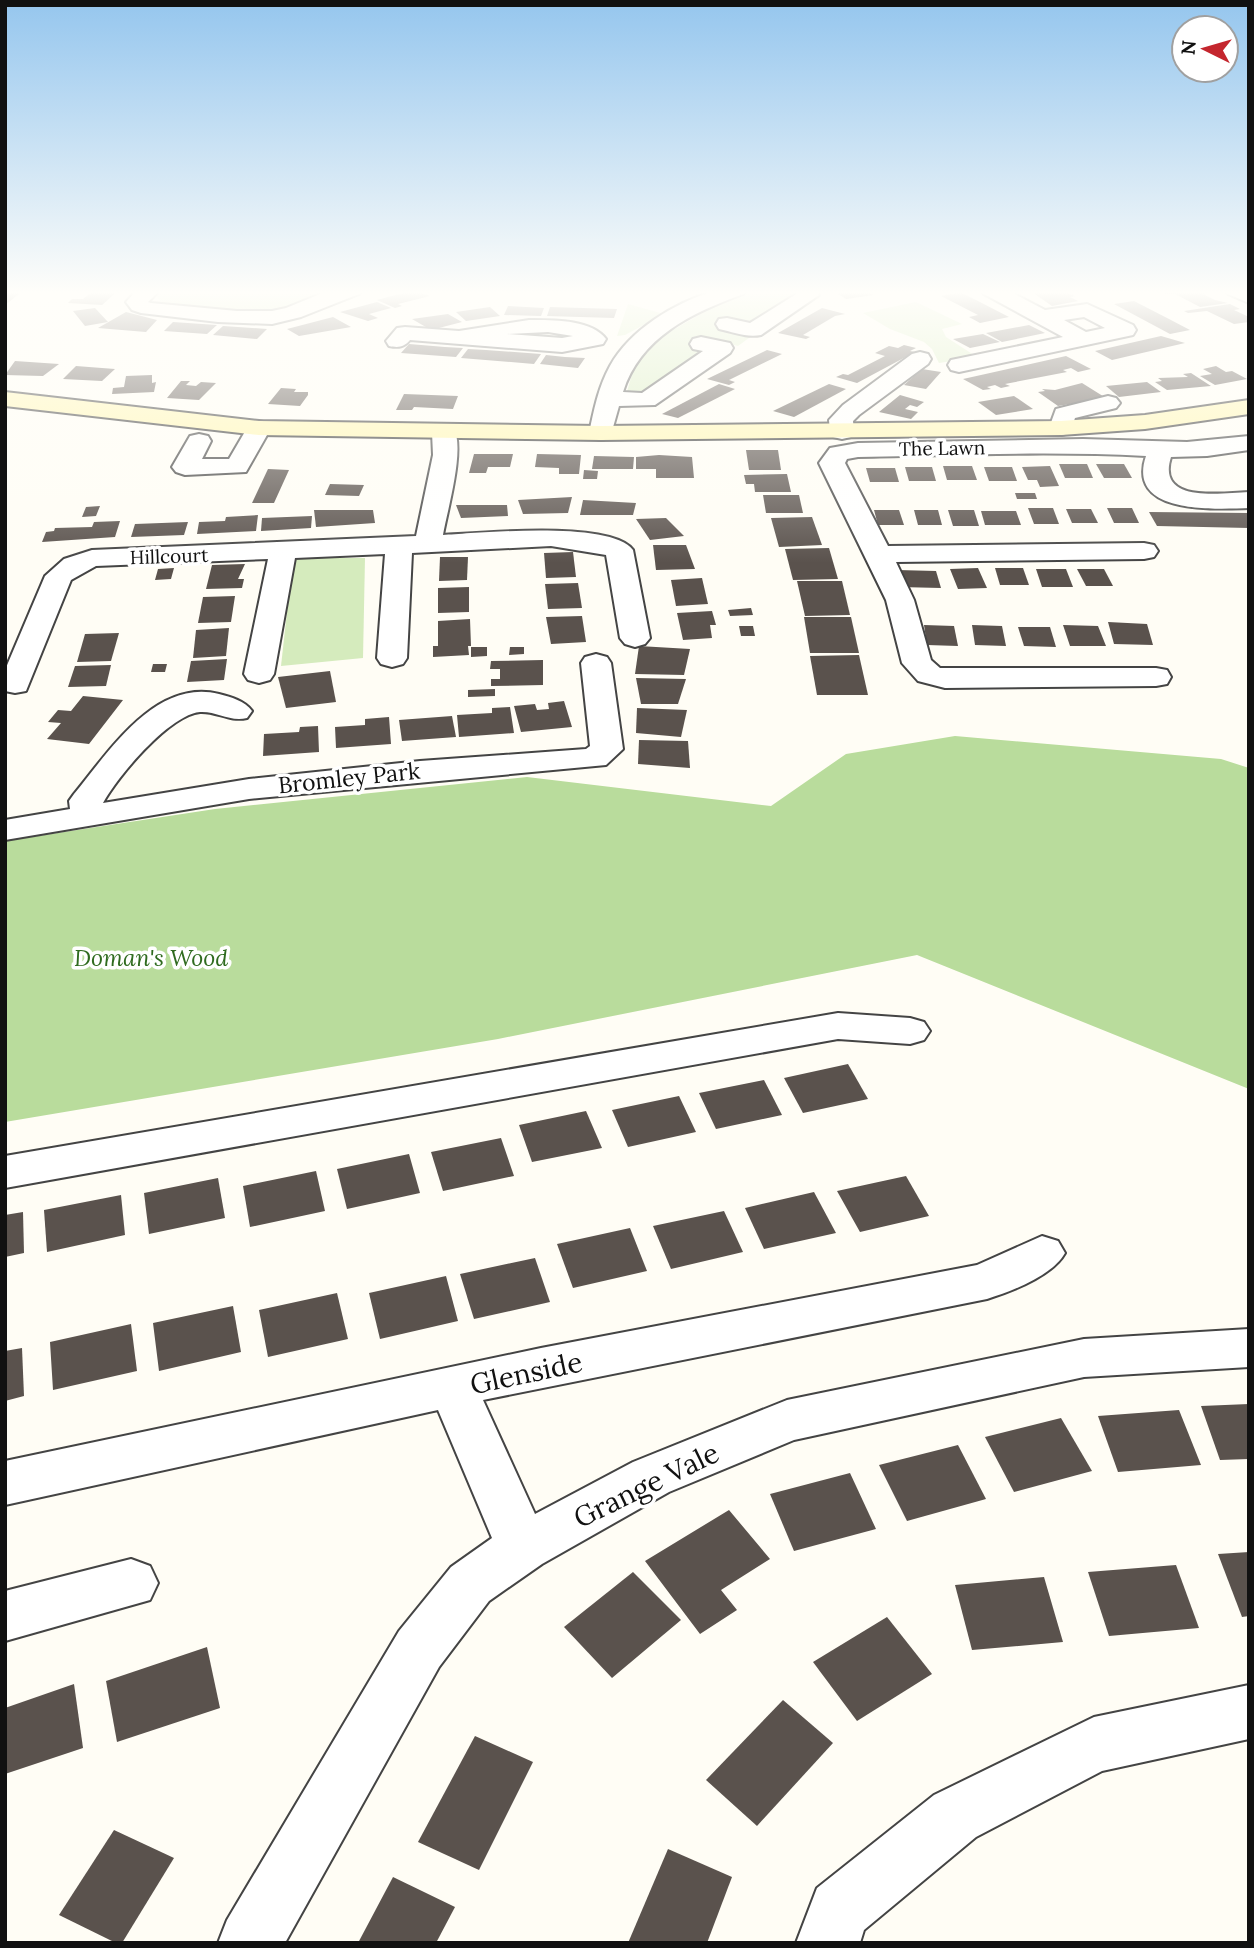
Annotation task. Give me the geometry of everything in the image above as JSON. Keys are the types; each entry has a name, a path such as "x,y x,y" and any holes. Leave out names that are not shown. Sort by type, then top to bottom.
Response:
{"street":[{"path":"601,433 608,398 615,381"},
{"path":"608,398 647,400 675,381"},
{"path":"842,432 841,419 890,381"},
{"path":"5,399 259,428 444,432 842,432 1061,428 1249,407"},
{"path":"1061,428 1064,414 1108,403"},
{"path":"1183,416 1236,446 1249,467"},
{"path":"198,441 185,467 237,467 259,428"},
{"path":"428,544 445,455 444,432"},
{"name":"The Lawn","path":"1156,677 944,679 929,675 917,663 900,600 832,463 839,453 858,450 1087,446 1160,451 1236,446"},
{"path":"1160,451 1155,468 1156,479 1169,492 1183,500 1249,500"},
{"name":"Hillcourt","path":"15,684 59,576 74,565 92,558 569,538 597,541 619,550 635,638"},
{"path":"392,658 399,547"},
{"path":"259,674 282,551"},
{"path":"879,554 1144,551"},
{"name":"Bromley Park","path":"5,830 249,789 420,771 594,758 607,750 596,663"},
{"path":"88,815 86,801 167,711 197,701 222,702 236,711"},
{"path":"5,1172 838,1026 910,1031"},
{"name":"Glenside","path":"5,1483 541,1368 987,1280 1042,1253"},
{"name":"Grange Vale","path":"250,1943 419,1649 470,1584 523,1547 651,1477 787,1422 1084,1358 1249,1348"},
{"path":"453,1388 523,1547"},
{"path":"5,1607 5,1616 131,1583"},
{"path":"828,1943 839,1910 955,1816 1094,1745 1249,1712"}],"green space":[{"path":"630,381 665,381 646,394 626,395"},
{"path":"293,558 365,558 363,658 281,666"},
{"name":"Doman's Wood","path":"955,736 1221,759 1249,768 1249,1089 917,955 498,1039 5,1122 5,841 215,809 527,777 771,806 846,754"}],"building":[{"path":"125,381 156,382 154,392 112,394 113,388 124,387"},
{"path":"181,381 190,381 186,385 196,386 201,382 216,383 199,400 167,398"},
{"path":"714,381 735,382 729,385"},
{"path":"909,381 933,381 926,389 904,385"},
{"path":"966,381 1021,381 1005,384 1010,386 1001,388 995,385 987,387 991,389 983,390"},
{"path":"1203,381 1211,386 1167,390 1155,382"},
{"path":"1208,381 1237,381 1215,385"},
{"path":"1147,382 1161,392 1119,397 1106,386"},
{"path":"1082,383 1106,398 1058,406 1038,392 1045,391 1042,389 1055,390"},
{"path":"719,384 735,389 678,418 662,414"},
{"path":"829,384 846,389 794,417 773,411"},
{"path":"281,388 308,392 308,395 300,406 268,404"},
{"path":"404,394 458,396 453,409 414,407 412,410 396,410"},
{"path":"900,395 924,402 917,407 910,405 905,409 918,412 911,419 879,412"},
{"path":"1014,396 1033,409 996,415 978,402"},
{"path":"746,450 778,450 781,470 749,470"},
{"path":"474,454 513,454 510,467 488,467 486,473 469,473"},
{"path":"537,454 581,455 579,474 559,474 559,468 535,467"},
{"path":"594,456 634,457 633,469 592,469"},
{"path":"636,457 692,457 694,478 656,478 656,469 636,469"},
{"path":"1059,464 1087,464 1093,478 1065,478"},
{"path":"1096,464 1124,464 1132,478 1104,478"},
{"path":"943,466 972,466 977,480 947,480"},
{"path":"1050,466 1059,486 1040,487 1037,480 1028,480 1022,467"},
{"path":"905,467 932,467 936,481 909,481"},
{"path":"984,467 1012,467 1017,481 989,481"},
{"path":"866,468 895,468 899,482 870,482"},
{"path":"268,469 289,470 274,503 252,503"},
{"path":"584,470 598,471 597,479 583,479"},
{"path":"787,474 791,492 755,492 754,484 746,484 744,475"},
{"path":"330,484 364,485 359,496 325,495"},
{"path":"1015,493 1035,493 1037,499 1017,499"},
{"path":"763,495 799,495 803,513 766,513"},
{"path":"572,497 568,513 523,514 518,500"},
{"path":"583,500 636,503 633,515 580,515"},
{"path":"456,505 507,505 508,516 461,518"},
{"path":"100,506 96,516 82,517 86,507"},
{"path":"1028,508 1053,508 1059,524 1034,524"},
{"path":"1107,508 1132,508 1139,523 1114,523"},
{"path":"1066,509 1091,509 1098,523 1072,523"},
{"path":"314,510 373,510 375,523 316,527"},
{"path":"874,510 899,510 904,525 878,525"},
{"path":"914,510 938,510 942,525 918,525"},
{"path":"948,510 974,510 979,526 953,526"},
{"path":"981,511 1016,511 1021,525 985,525"},
{"path":"1149,512 1249,513 1249,528 1157,526"},
{"path":"258,515 256,531 197,534 199,522"},
{"path":"312,516 311,528 261,531 262,518"},
{"path":"812,517 822,545 779,547 771,518"},
{"path":"666,518 684,536 650,540 636,519"},
{"path":"120,521 115,537 42,542 46,532 54,531 55,528 92,527 94,522"},
{"path":"188,522 184,535 131,537 135,524"},
{"path":"653,545 686,545 695,569 656,570"},
{"path":"829,548 838,579 793,580 785,549"},
{"path":"573,552 576,577 546,578 544,553"},
{"path":"440,557 468,557 467,580 439,581"},
{"path":"245,564 238,579 244,579 242,588 206,589 212,565"},
{"path":"174,568 171,579 155,580 158,569"},
{"path":"978,568 987,588 958,589 950,569"},
{"path":"995,568 1023,568 1029,585 1000,585"},
{"path":"1036,569 1066,569 1073,587 1042,587"},
{"path":"1077,569 1104,569 1113,586 1086,586"},
{"path":"897,570 936,571 941,588 899,587"},
{"path":"702,578 708,604 676,606 671,580"},
{"path":"797,581 842,581 850,615 805,616"},
{"path":"578,583 582,608 548,609 545,584"},
{"path":"469,587 469,612 438,613 438,588"},
{"path":"235,596 231,622 198,623 203,597"},
{"path":"751,608 753,615 730,616 728,610"},
{"path":"712,611 716,625 710,625 712,638 683,640 677,613"},
{"path":"582,616 586,642 551,644 546,617"},
{"path":"804,617 851,617 859,653 810,653"},
{"path":"470,619 469,655 433,657 433,646 438,646 438,621"},
{"path":"1108,622 1147,624 1153,645 1114,644"},
{"path":"924,625 954,626 958,646 927,645"},
{"path":"972,625 1002,626 1006,646 975,645"},
{"path":"1063,625 1098,626 1106,646 1070,646"},
{"path":"739,626 753,626 755,636 741,636"},
{"path":"1018,627 1050,627 1056,647 1024,646"},
{"path":"229,628 226,656 193,658 196,630"},
{"path":"119,633 111,661 77,662 85,634"},
{"path":"639,646 690,649 684,675 635,674"},
{"path":"471,647 487,647 487,656 471,657"},
{"path":"510,647 524,647 524,654 509,655"},
{"path":"859,655 868,695 817,695 810,656"},
{"path":"227,659 224,680 187,682 191,661"},
{"path":"543,660 543,685 491,686 491,679 500,679 500,669 490,669 491,661"},
{"path":"153,664 167,664 165,672 151,672"},
{"path":"111,665 106,686 68,687 75,666"},
{"path":"330,671 336,702 286,708 278,677"},
{"path":"636,678 686,679 678,704 641,704"},
{"path":"495,689 495,696 468,697 468,690"},
{"path":"83,696 123,700 89,744 47,739 61,723 48,722 58,710 71,711"},
{"path":"564,701 572,727 521,732 514,706 535,704 537,710 549,709 548,703"},
{"path":"510,707 514,733 459,737 457,715 492,713 492,708"},
{"path":"637,708 687,710 681,737 636,733"},
{"path":"452,716 456,737 402,741 399,720"},
{"path":"389,717 391,744 336,748 335,727 365,725 365,719"},
{"path":"318,726 319,752 263,756 264,734 299,732 300,727"},
{"path":"639,740 688,741 690,768 638,764"},
{"path":"848,1064 868,1099 803,1113 784,1078"},
{"path":"764,1080 782,1115 716,1129 699,1093"},
{"path":"679,1096 696,1132 628,1147 612,1110"},
{"path":"586,1111 602,1148 532,1162 519,1125"},
{"path":"501,1138 514,1176 443,1191 431,1152"},
{"path":"409,1154 420,1193 347,1209 337,1169"},
{"path":"316,1171 325,1211 250,1227 243,1186"},
{"path":"906,1176 929,1216 860,1232 837,1191"},
{"path":"218,1178 225,1218 149,1234 144,1193"},
{"path":"814,1192 836,1233 764,1249 745,1208"},
{"path":"121,1195 125,1235 47,1252 44,1210"},
{"path":"724,1211 743,1252 671,1269 653,1226"},
{"path":"23,1212 24,1253 5,1257 5,1215"},
{"path":"630,1228 647,1271 573,1288 557,1244"},
{"path":"535,1258 550,1302 474,1319 460,1274"},
{"path":"446,1276 458,1321 380,1339 369,1293"},
{"path":"337,1293 348,1339 268,1357 259,1310"},
{"path":"233,1306 241,1352 159,1371 153,1323"},
{"path":"131,1324 137,1371 53,1390 50,1342"},
{"path":"22,1348 24,1396 5,1401 5,1351"},
{"path":"1249,1404 1249,1459 1220,1460 1201,1406"},
{"path":"1179,1410 1201,1465 1118,1472 1098,1416"},
{"path":"1061,1418 1092,1471 1014,1492 985,1437"},
{"path":"958,1445 986,1499 907,1521 879,1465"},
{"path":"850,1473 876,1529 794,1551 770,1494"},
{"path":"729,1510 770,1559 721,1590 737,1610 700,1634 645,1561"},
{"path":"1249,1552 1249,1616 1242,1617 1218,1554"},
{"path":"1176,1565 1199,1628 1109,1636 1088,1572"},
{"path":"633,1572 681,1620 612,1678 564,1627"},
{"path":"1044,1577 1063,1642 972,1650 955,1585"},
{"path":"887,1617 932,1674 857,1721 813,1662"},
{"path":"207,1647 220,1708 117,1742 106,1681"},
{"path":"74,1684 83,1748 5,1774 5,1708"},
{"path":"783,1700 833,1743 757,1826 706,1780"},
{"path":"475,1736 533,1762 479,1870 418,1842"},
{"path":"114,1830 174,1858 122,1943 116,1943 59,1915"},
{"path":"668,1849 732,1877 707,1943 628,1943"},
{"path":"393,1877 455,1907 436,1943 358,1943"}]}
